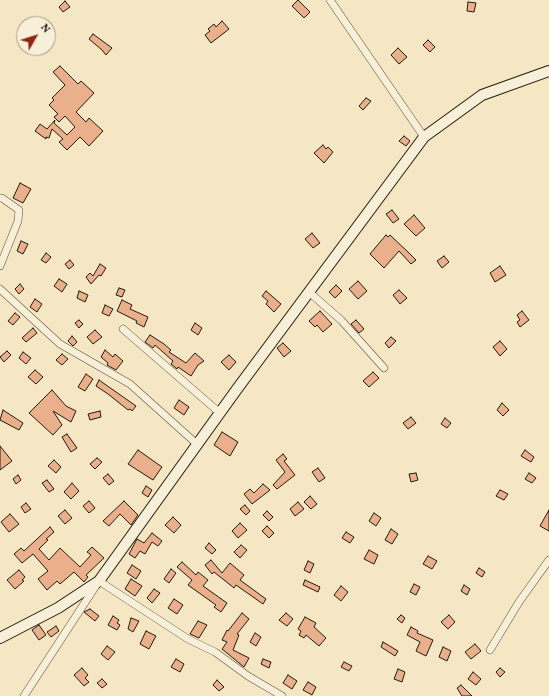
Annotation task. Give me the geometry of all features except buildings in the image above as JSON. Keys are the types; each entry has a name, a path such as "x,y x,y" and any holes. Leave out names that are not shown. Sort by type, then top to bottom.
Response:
{"street":[{"path":"330,0 424,138"},
{"path":"24,696 99,581 220,413 424,138 482,95 549,72"},
{"path":"0,198 19,210 18,221 0,266"},
{"path":"0,289 60,344 130,384 198,445"},
{"path":"309,292 341,320 384,368"},
{"path":"124,329 220,413"},
{"path":"490,650 519,602 549,560"},
{"path":"0,638 58,608 99,581"},
{"path":"99,581 188,639 215,652 248,676 282,696"}]}
